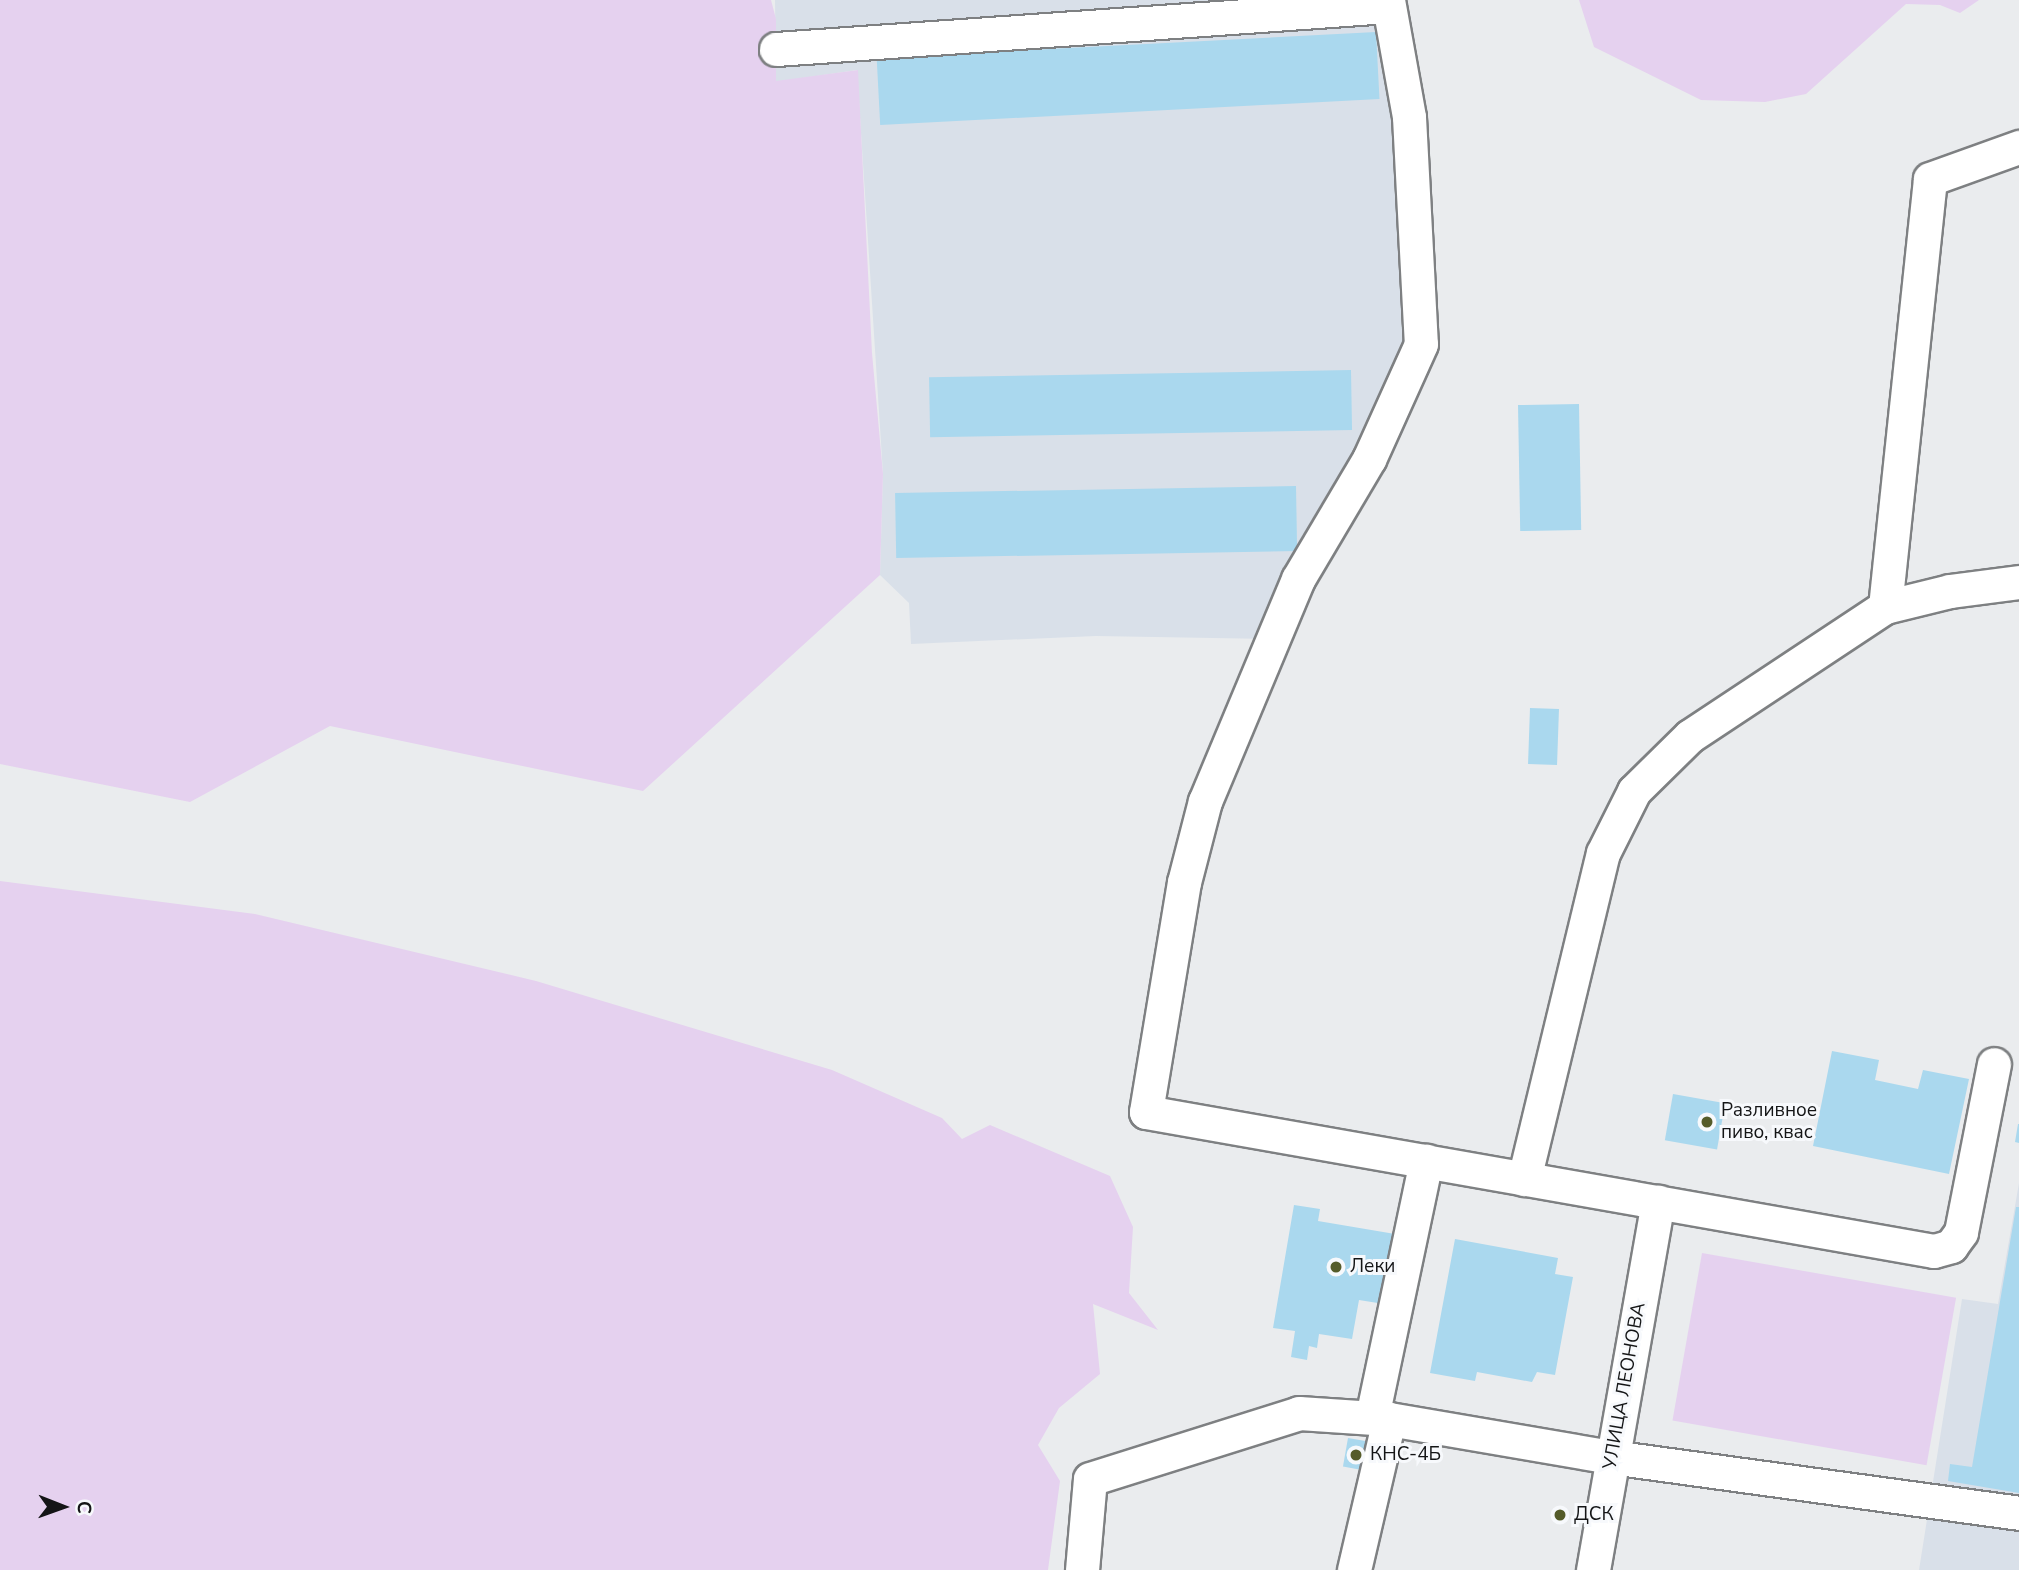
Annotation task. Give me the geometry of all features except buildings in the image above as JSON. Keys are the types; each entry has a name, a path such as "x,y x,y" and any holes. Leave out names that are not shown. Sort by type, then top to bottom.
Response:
{"street":[{"path":"776,49 1388,3 1409,117 1421,344 1369,459 1298,579 1205,801 1184,882 1146,1112 1934,1251 1951,1246 1966,1215 1994,1064"},
{"path":"1885,607 1930,179 2019,147"},
{"path":"1524,1179 1603,853 1634,791 1690,736 1885,607 1950,591 2019,582"},
{"path":"1354,1570 1426,1161"},
{"name":"УЛИЦА ЛЕОНОВА","path":"1593,1570 1658,1202"},
{"path":"1082,1570 1090,1479 1299,1413 1381,1418 1611,1457 2019,1513"}],"shaded area":[{"path":"0,0 771,0 776,19 776,81 858,70 872,353 883,474 880,575 643,791 330,726 190,802 0,764"},
{"path":"775,0 1402,0 1421,344 1271,639 1096,636 911,644 909,603 880,575 883,474 857,70 776,82"},
{"path":"1579,0 1979,0 1960,13 1940,5 1906,4 1806,94 1765,102 1701,100 1594,47"},
{"path":"0,881 255,914 536,981 832,1070 942,1118 962,1139 990,1125 1110,1176 1133,1227 1129,1293 1158,1330 1093,1304 1100,1374 1059,1408 1038,1445 1060,1481 1048,1570 0,1570"},
{"path":"2019,1183 2019,1570 1919,1570 1962,1299 1998,1304"},
{"path":"1702,1253 1956,1298 1927,1465 1672,1420"}],"place":[{"name":"Разливное пиво, квас","path":"1707,1122"},
{"name":"Леки","path":"1336,1267"},
{"name":"КНС-4Б","path":"1356,1455"},
{"name":"ДСК","path":"1560,1515"}]}
